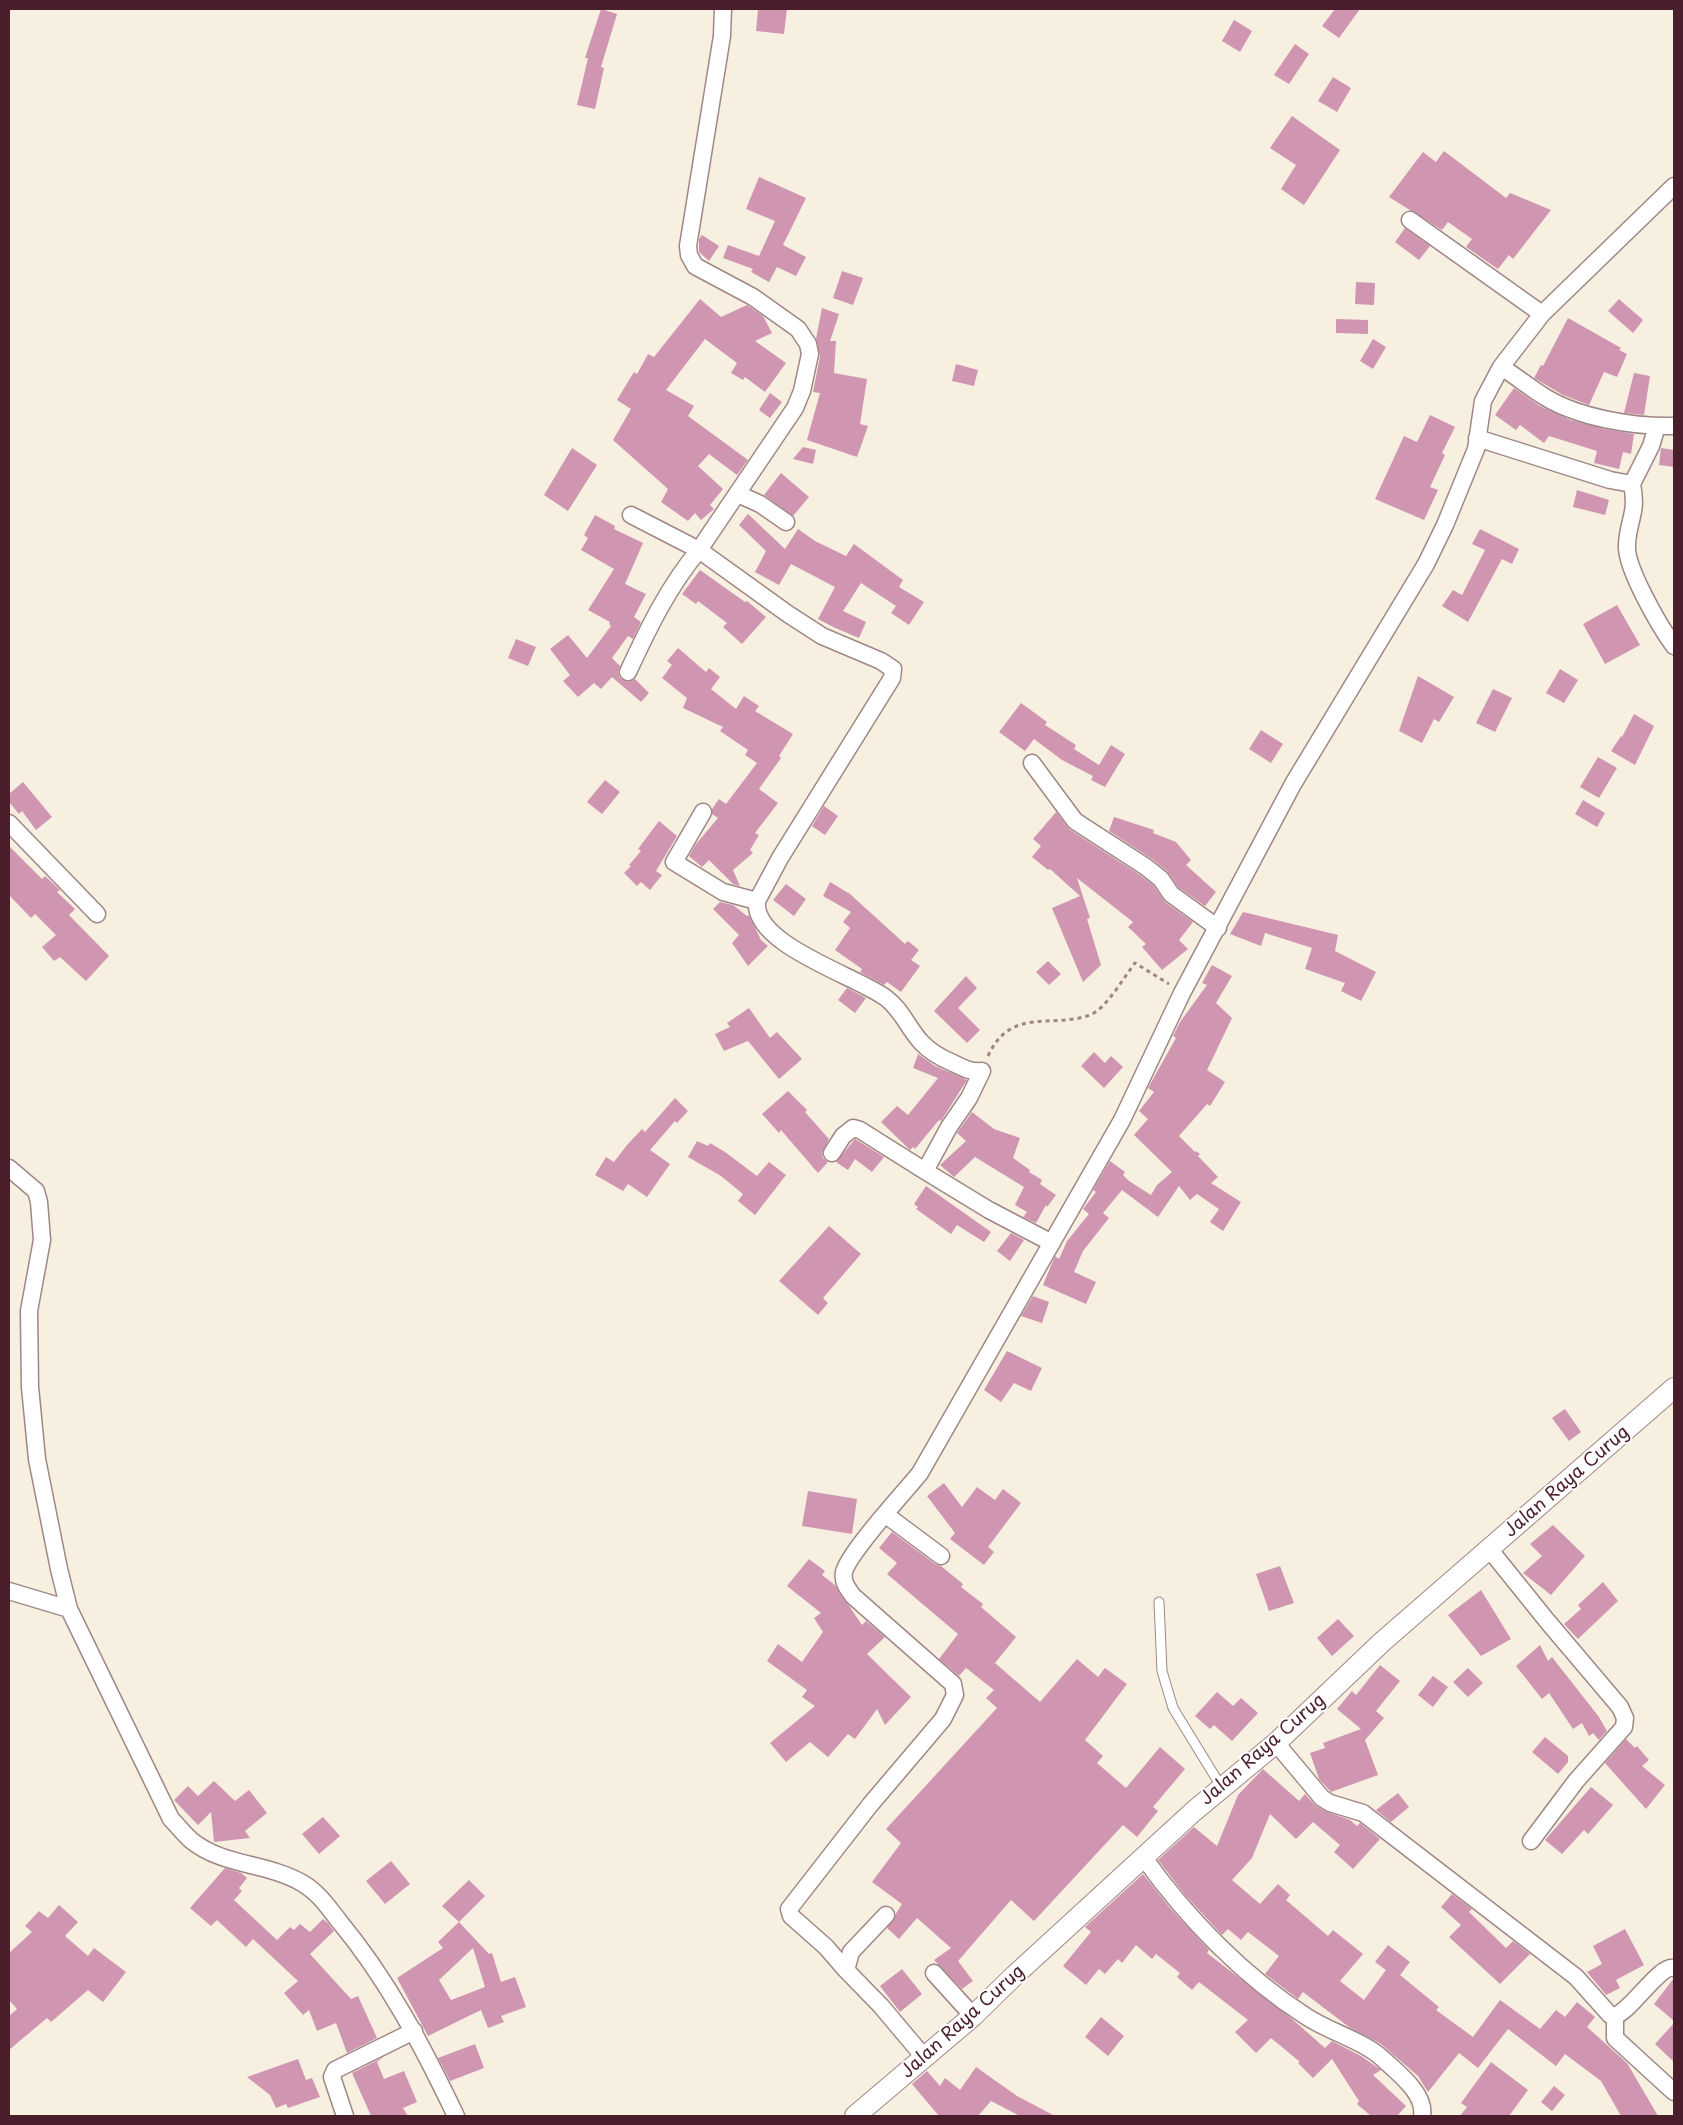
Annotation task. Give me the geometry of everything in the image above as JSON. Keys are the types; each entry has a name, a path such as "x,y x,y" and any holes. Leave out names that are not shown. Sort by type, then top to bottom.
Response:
{"street":[{"path":"628,672 655,615 684,568 699,550 738,494 795,408 802,391 810,354 808,344 798,329 759,301 695,266 689,255 688,246 722,36 723,9"},
{"path":"924,2057 875,1999 826,1947 791,1916 788,1911 870,1805 943,1719 955,1695 953,1684 866,1609 844,1583 844,1571 855,1553 920,1473 1136,1094 1154,1050 1182,992 1218,928 1293,784 1426,564 1476,449 1483,400 1501,367 1542,314 1674,186"},
{"path":"1410,220 1542,314"},
{"path":"1501,367 1545,397 1578,413 1657,426 1674,426"},
{"path":"1657,426 1651,446 1632,484 1635,511 1628,536 1627,556 1664,631 1674,646"},
{"path":"1477,438 1610,480 1632,484"},
{"path":"738,494 760,504 786,522"},
{"path":"631,515 699,550 804,625 831,641 881,661 892,668 892,678 780,858 756,906 762,921 792,948 820,964 875,990 888,999 907,1021 920,1041 938,1056 969,1071 982,1071 969,1098 949,1127 925,1171"},
{"path":"1032,763 1075,821 1146,866 1160,879 1171,894 1218,928"},
{"path":"702,812 674,862 723,892 757,901"},
{"path":"9,823 97,914"},
{"path":"832,1153 843,1136 853,1128 860,1130 989,1210 1052,1243"},
{"path":"9,1168 36,1191 39,1202 42,1240 30,1311 30,1388 37,1460 69,1609 171,1819 192,1841 208,1851 280,1873 303,1883 321,1897 364,1950 404,2012 456,2116"},
{"name":"Jalan Raya Curug","path":"856,2116 973,2016 1015,1975 1144,1858 1222,1788 1276,1743 1382,1642 1674,1388"},
{"path":"886,1514 941,1556"},
{"path":"1490,1550 1620,1707 1625,1718 1624,1727 1576,1781 1531,1841"},
{"path":"9,1591 69,1609"},
{"path":"1276,1743 1322,1798 1330,1803 1363,1813 1563,1967 1585,1986 1607,2013 1615,2016 1628,2009 1664,1970 1674,1968"},
{"path":"1144,1858 1190,1915 1267,1988 1306,2017 1382,2058 1419,2097 1423,2109 1422,2116"},
{"path":"846,1970 851,1952 886,1915"},
{"path":"934,1973 973,2016"},
{"path":"1615,2016 1615,2038 1674,2092"},
{"path":"345,2116 332,2076 335,2070 414,2031"}],"lane":[{"path":"1159,1602 1162,1671 1173,1708 1222,1788"}],"path":[{"path":"982,1071 992,1047 1012,1028 1030,1021 1090,1015 1105,1004 1135,963 1182,992"}],"building":[{"path":"601,9 617,14 601,67 604,68 595,109 577,105 588,58 585,58"},
{"path":"758,9 787,9 784,34 756,31"},
{"path":"1335,9 1360,9 1339,38 1322,26"},
{"path":"1234,20 1252,31 1240,52 1222,41"},
{"path":"1295,44 1309,54 1289,84 1274,75"},
{"path":"1333,77 1351,88 1337,112 1318,101"},
{"path":"1292,116 1340,150 1304,205 1281,189 1296,165 1270,148"},
{"path":"1444,151 1506,198 1510,193 1551,210 1513,259 1509,255 1498,269 1466,247 1472,239 1448,222 1442,230 1389,197 1423,152 1436,162"},
{"path":"759,177 806,198 783,245 806,257 796,276 777,267 769,282 751,272 753,269 723,258 728,245 759,256 775,221 746,209"},
{"path":"1405,228 1430,246 1419,260 1395,242"},
{"path":"702,235 719,246 709,261 699,252 699,239"},
{"path":"842,271 863,278 853,305 833,298"},
{"path":"1356,282 1375,283 1374,305 1355,304"},
{"path":"700,299 721,317 747,305 763,316 772,333 755,341 786,363 765,392 745,377 743,380 731,373 737,363 705,339 666,390 694,406 688,416 748,460 737,475 709,454 698,466 723,489 710,505 714,509 701,520 695,513 688,521 661,502 668,489 613,440 631,409 617,400 634,372 637,374 648,354 654,357"},
{"path":"1619,299 1643,320 1633,333 1608,311"},
{"path":"822,308 839,314 830,341 836,341 834,373 867,379 860,424 868,426 857,457 807,440 820,393 813,392 820,356 816,339"},
{"path":"1568,318 1621,348 1619,350 1627,354 1617,377 1604,372 1589,405 1563,395 1534,378 1541,365 1543,366"},
{"path":"1336,319 1368,320 1368,334 1336,333"},
{"path":"1373,339 1386,347 1373,369 1360,361"},
{"path":"956,364 978,370 974,386 952,381"},
{"path":"1634,373 1650,376 1644,415 1624,413"},
{"path":"1514,388 1540,406 1570,420 1634,434 1631,454 1623,452 1619,469 1594,463 1597,451 1549,436 1544,443 1520,425 1516,430 1495,415"},
{"path":"770,393 782,402 770,418 759,410"},
{"path":"1430,415 1455,427 1442,453 1445,455 1430,487 1438,490 1424,520 1375,499 1404,436 1417,442"},
{"path":"803,447 816,450 813,464 793,459"},
{"path":"572,448 597,465 568,511 544,495"},
{"path":"1661,448 1674,450 1674,467 1659,465"},
{"path":"781,473 809,497 793,516 764,495"},
{"path":"1577,490 1609,500 1605,515 1573,507"},
{"path":"748,514 785,549 798,529 815,541 846,556 854,544 903,580 899,587 924,602 909,625 891,613 896,606 861,583 843,611 866,622 859,638 833,627 818,619 835,587 791,564 779,585 755,572 766,551 739,525"},
{"path":"595,515 615,526 614,529 643,543 625,584 646,594 634,617 641,622 633,639 628,636 612,658 620,666 618,672 620,678 628,682 635,679 649,693 641,702 612,677 601,689 594,683 578,697 563,681 570,675 550,649 568,635 587,658 611,626 610,622 588,610 614,569 581,550 588,538 584,535"},
{"path":"1480,529 1519,549 1512,564 1502,559 1468,622 1442,606 1453,590 1462,595 1485,550 1472,544"},
{"path":"700,570 745,602 747,601 766,617 742,644 723,627 727,623 698,601 696,604 682,594"},
{"path":"1617,605 1640,645 1605,664 1583,624"},
{"path":"516,639 536,647 528,666 508,658"},
{"path":"678,648 706,672 709,668 720,677 711,689 736,709 744,696 759,706 755,711 793,734 779,756 781,758 759,789 778,803 755,833 759,835 750,850 753,853 733,870 740,886 733,884 709,860 702,867 689,856 696,844 718,818 712,814 712,809 719,799 726,804 757,763 745,755 748,750 720,731 723,727 683,708 687,698 662,678 672,665 667,661"},
{"path":"1560,669 1578,680 1564,703 1546,693"},
{"path":"1418,676 1454,697 1439,722 1434,719 1422,743 1399,731"},
{"path":"1493,689 1512,698 1495,732 1476,723"},
{"path":"1021,703 1047,722 1045,725 1076,745 1074,749 1099,765 1111,745 1125,754 1105,787 1091,780 1093,776 1062,760 1034,739 1025,751 999,732"},
{"path":"1634,714 1654,726 1635,765 1611,751 1622,737"},
{"path":"1261,730 1283,744 1271,763 1249,749"},
{"path":"1598,757 1617,768 1599,798 1580,787"},
{"path":"605,780 620,792 602,814 587,802"},
{"path":"23,782 52,817 36,830 22,811 19,814 9,802 9,794"},
{"path":"1583,800 1605,813 1597,827 1575,814"},
{"path":"824,806 838,816 825,835 812,826"},
{"path":"1056,812 1069,829 1140,875 1154,886 1165,902 1193,922 1179,940 1188,949 1162,970 1142,947 1146,944 1128,927 1133,922 1077,878 1090,918 1087,919 1101,965 1083,982 1052,908 1080,896 1050,869 1048,870 1032,857 1041,846 1033,839"},
{"path":"1114,817 1154,830 1153,833 1176,842 1191,860 1186,865 1216,892 1205,906 1178,887 1167,871 1152,859 1109,831"},
{"path":"659,821 677,836 656,871 662,875 650,890 641,882 637,886 624,873 631,866 629,865 641,851 638,849"},
{"path":"9,846 42,879 45,876 60,890 57,892 75,909 69,915 109,956 86,981 60,957 54,961 42,947 56,935 35,914 31,918 9,895"},
{"path":"830,882 850,894 905,944 908,941 919,950 911,960 920,966 901,992 887,982 884,985 860,972 862,969 835,950 850,928 843,922 851,912 823,896"},
{"path":"786,884 806,899 794,916 773,900"},
{"path":"720,902 733,905 747,916 749,915 761,940 768,946 748,966 732,943 739,935 713,909"},
{"path":"1243,912 1338,935 1335,951 1376,972 1361,1001 1341,991 1345,983 1305,969 1312,948 1265,933 1261,946 1230,934"},
{"path":"1048,961 1061,974 1049,985 1036,972"},
{"path":"1212,965 1232,976 1216,1003 1232,1018 1207,1070 1225,1082 1210,1106 1207,1104 1179,1136 1195,1152 1200,1154 1198,1156 1218,1177 1211,1183 1241,1202 1223,1231 1210,1222 1219,1209 1197,1194 1190,1200 1179,1186 1158,1217 1122,1190 1103,1213 1109,1218 1083,1251 1074,1272 1096,1282 1086,1304 1043,1285 1055,1256 1059,1259 1067,1241 1089,1214 1083,1209 1096,1192 1093,1190 1110,1161 1125,1172 1123,1175 1129,1181 1151,1195 1157,1185 1172,1172 1134,1135 1148,1119 1139,1111 1154,1092 1148,1088 1176,1038 1173,1036 1180,1022 1207,985 1202,983"},
{"path":"966,976 977,988 958,1008 980,1030 967,1043 934,1011"},
{"path":"847,988 866,998 855,1013 838,1000"},
{"path":"749,1008 770,1038 777,1032 802,1059 779,1079 748,1041 724,1051 715,1034 730,1027 727,1023"},
{"path":"1094,1052 1105,1063 1111,1056 1123,1067 1104,1088 1081,1066"},
{"path":"918,1054 935,1066 967,1080 941,1121 939,1120 915,1149 913,1147 910,1150 881,1122 897,1106 908,1115 938,1078 913,1068"},
{"path":"788,1091 807,1110 805,1112 829,1139 822,1153 823,1158 828,1162 818,1173 781,1130 779,1133 762,1114"},
{"path":"675,1098 688,1111 677,1123 675,1121 650,1150 670,1164 647,1197 628,1184 623,1191 595,1175 606,1157 614,1162 642,1129 645,1132"},
{"path":"972,1112 994,1129 1020,1138 1013,1158 1042,1180 1040,1184 1056,1195 1047,1207 1046,1205 1036,1223 1023,1217 1027,1212 1015,1205 1024,1187 975,1157 954,1177 940,1165 966,1141 957,1133"},
{"path":"855,1139 884,1157 872,1172 855,1159 848,1170 836,1162"},
{"path":"697,1141 708,1146 710,1143 757,1176 769,1162 786,1175 755,1215 738,1201 743,1194 721,1176 688,1157"},
{"path":"926,1186 991,1232 984,1242 957,1225 951,1234 916,1209 918,1207 914,1204"},
{"path":"829,1226 861,1254 823,1298 828,1303 818,1315 779,1281"},
{"path":"1011,1233 1024,1240 1010,1261 997,1251"},
{"path":"1033,1296 1049,1302 1042,1323 1021,1316"},
{"path":"1007,1351 1042,1368 1031,1391 1014,1383 1001,1402 984,1390"},
{"path":"1565,1409 1581,1432 1569,1441 1552,1418"},
{"path":"944,1483 962,1507 977,1487 995,1500 1003,1489 1021,1503 988,1547 994,1552 984,1565 950,1539 955,1533 927,1496"},
{"path":"808,1491 857,1499 852,1534 802,1526"},
{"path":"1553,1525 1585,1556 1551,1595 1523,1573 1542,1556 1530,1544"},
{"path":"892,1532 935,1564 941,1566 963,1584 961,1587 983,1604 981,1607 1016,1637 995,1663 1040,1702 1077,1659 1098,1677 1105,1668 1127,1684 1085,1740 1103,1756 1097,1763 1126,1788 1160,1747 1185,1769 1153,1807 1158,1811 1137,1837 1123,1825 1034,1921 1011,1900 958,1961 973,1981 962,1989 934,1960 951,1948 917,1918 899,1939 887,1928 902,1904 872,1882 901,1843 886,1829 997,1708 986,1698 994,1690 966,1668 959,1676 939,1659 958,1634 887,1574 897,1563 879,1548"},
{"path":"809,1559 825,1571 822,1575 835,1585 862,1625 866,1621 885,1637 867,1654 911,1697 885,1725 877,1709 855,1739 848,1734 828,1757 810,1742 786,1762 770,1743 815,1706 802,1697 807,1690 767,1661 778,1644 802,1662 823,1632 814,1618 821,1613 787,1586"},
{"path":"1280,1566 1294,1603 1269,1611 1256,1574"},
{"path":"1603,1582 1618,1601 1578,1639 1564,1624 1581,1609 1578,1605"},
{"path":"1481,1590 1511,1639 1481,1656 1448,1615"},
{"path":"1338,1619 1354,1636 1332,1656 1317,1638"},
{"path":"1540,1645 1548,1661 1552,1657 1599,1717 1607,1731 1599,1740 1593,1733 1589,1736 1582,1723 1573,1729 1549,1693 1542,1699 1516,1666"},
{"path":"1380,1665 1400,1681 1376,1711 1384,1718 1365,1740 1378,1775 1331,1792 1319,1779 1310,1753 1325,1748 1323,1743 1361,1729 1337,1709 1352,1691 1356,1695"},
{"path":"1468,1668 1483,1683 1468,1697 1453,1682"},
{"path":"1433,1676 1448,1687 1433,1707 1418,1695"},
{"path":"1217,1692 1233,1706 1241,1698 1258,1713 1232,1741 1214,1725 1210,1729 1195,1716"},
{"path":"1545,1737 1568,1756 1568,1762 1558,1774 1532,1752"},
{"path":"1626,1739 1635,1748 1637,1746 1649,1760 1642,1766 1665,1785 1646,1809 1605,1763"},
{"path":"1263,1769 1299,1801 1305,1794 1315,1805 1325,1811 1350,1820 1357,1826 1360,1823 1380,1839 1353,1869 1334,1852 1340,1845 1313,1822 1296,1839 1270,1814 1252,1858 1232,1880 1260,1904 1278,1884 1290,1895 1286,1900 1328,1936 1333,1930 1363,1954 1340,1981 1364,2000 1386,1970 1375,1962 1388,1945 1410,1962 1400,1975 1439,2007 1436,2010 1473,2037 1500,2000 1540,2029 1556,2010 1565,2017 1577,2002 1595,2017 1587,2027 1627,2063 1658,2116 1621,2116 1601,2081 1565,2054 1556,2066 1508,2029 1478,2068 1459,2053 1428,2092 1418,2076 1381,2044 1349,2027 1303,1992 1298,1999 1265,1974 1279,1956 1248,1932 1241,1940 1228,1929 1222,1935 1186,1896 1158,1860 1194,1827 1217,1846 1238,1795"},
{"path":"214,1781 235,1801 249,1790 267,1813 245,1831 250,1838 214,1842 211,1812 198,1825 174,1800 188,1786 198,1796"},
{"path":"1591,1787 1613,1805 1588,1834 1584,1830 1562,1854 1545,1840"},
{"path":"1398,1793 1409,1807 1391,1822 1376,1810"},
{"path":"323,1817 340,1836 319,1854 302,1834"},
{"path":"391,1861 410,1884 385,1904 366,1881"},
{"path":"225,1868 241,1873 247,1878 239,1888 242,1891 234,1900 277,1940 290,1927 294,1930 300,1924 310,1932 323,1919 328,1923 334,1931 310,1954 351,1999 358,1996 377,2038 347,2053 336,2023 317,2031 309,2010 303,2015 284,1993 298,1981 253,1939 246,1947 217,1920 211,1926 190,1908"},
{"path":"1143,1874 1171,1909 1209,1950 1207,1953 1291,2018 1325,2048 1332,2041 1361,2056 1381,2070 1373,2075 1406,2106 1397,2116 1371,2116 1357,2104 1359,2101 1332,2059 1313,2078 1298,2063 1300,2062 1271,2038 1256,2053 1235,2032 1248,2020 1199,1982 1192,1990 1177,1977 1180,1973 1156,1954 1152,1959 1136,1945 1122,1963 1118,1959 1105,1974 1099,1969 1086,1985 1063,1966 1091,1932 1085,1927"},
{"path":"469,1880 485,1896 459,1922 442,1906"},
{"path":"1452,1894 1472,1909 1469,1912 1506,1948 1513,1941 1530,1954 1500,1984 1449,1937 1461,1925 1441,1907"},
{"path":"59,1905 78,1922 65,1936 88,1956 94,1948 126,1972 103,2002 88,1990 51,2022 47,2018 9,2050 9,2016 17,2009 9,2000 9,1953 32,1932 25,1926 39,1911 48,1918"},
{"path":"459,1922 489,1954 492,1953 501,1982 515,1977 526,2007 501,2016 504,2022 488,2028 481,2010 428,2036 397,1978 443,1948 438,1942","holes":["473,1948 485,1987 451,2000 439,1980"]},
{"path":"1625,1929 1644,1965 1616,1980 1620,1988 1606,1995 1587,1972 1602,1964 1593,1946"},
{"path":"902,1969 922,1994 900,2012 880,1986"},
{"path":"1674,1978 1674,2021 1654,2004"},
{"path":"1101,2017 1124,2036 1108,2056 1085,2037"},
{"path":"1674,2023 1674,2062 1655,2044"},
{"path":"475,2044 484,2068 450,2081 438,2058"},
{"path":"384,2057 377,2062 384,2079 404,2071 417,2102 403,2108 408,2116 371,2116 352,2073"},
{"path":"298,2059 306,2080 312,2078 320,2097 288,2108 286,2104 276,2108 270,2095 247,2077"},
{"path":"1491,2062 1528,2090 1509,2116 1460,2116 1467,2107 1461,2103"},
{"path":"976,2067 1017,2096 1055,2116 1020,2116 991,2101 978,2116 939,2116 912,2084 927,2071 940,2086 945,2078 960,2090"},
{"path":"1554,2086 1565,2095 1552,2111 1541,2102"}]}
